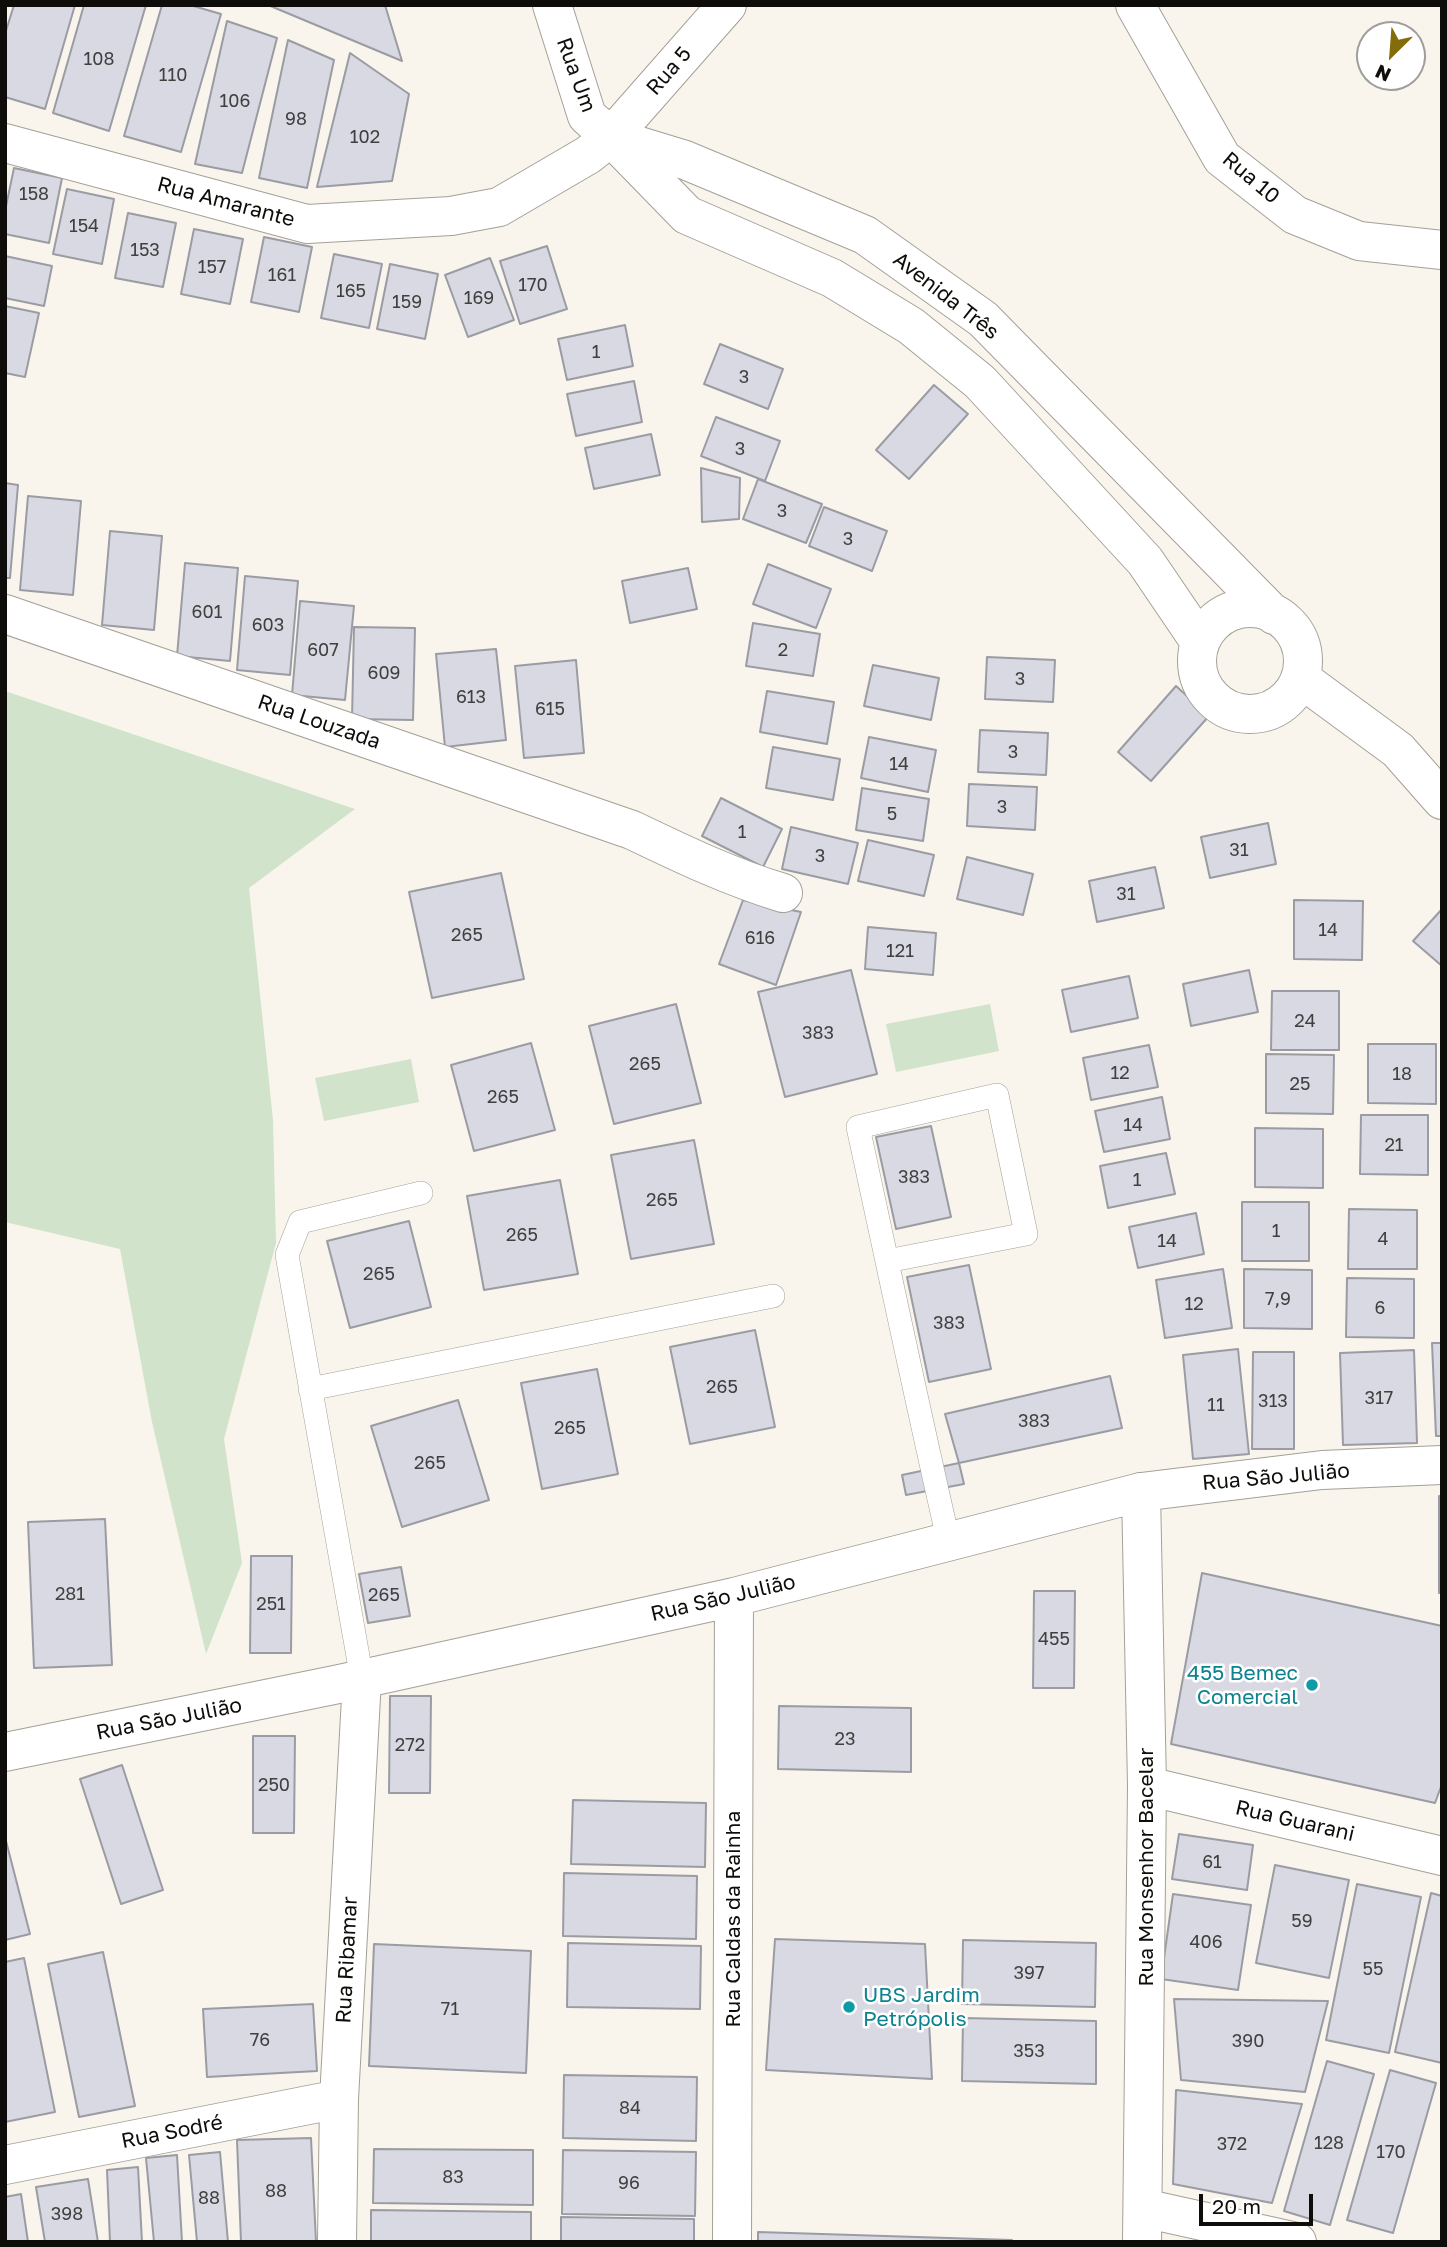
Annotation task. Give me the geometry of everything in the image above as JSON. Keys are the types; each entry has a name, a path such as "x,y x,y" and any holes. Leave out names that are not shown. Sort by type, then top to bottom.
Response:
{"street":[{"name":"Rua Um","path":"552,5 599,127"},
{"name":"Rua 5","path":"599,127 727,5"},
{"name":"Rua 10","path":"1135,5 1222,158 1295,215 1359,241 1442,250"},
{"name":"Rua Amarante","path":"5,143 307,224 451,216 499,207 588,155 599,127"},
{"name":"Avenida Três","path":"599,127 865,235 983,319 1274,615 1293,631 1303,659 1300,678"},
{"path":"599,127 687,215 832,278 911,326 980,382 1145,561 1200,642"},
{"path":"1274,615 1258,609 1240,609 1223,615 1209,627 1200,642 1196,659 1198,676 1206,691 1218,704 1233,712 1267,712 1282,704 1300,678 1398,750 1442,800"},
{"name":"Rua Louzada","path":"5,614 632,830 687,857 747,882 783,893"},
{"name":"Rua São Julião","path":"5,1752 362,1679 734,1597 1142,1492 1322,1471 1442,1465"},
{"name":"Rua Monsenhor Bacelar","path":"1142,1492 1147,1786 1143,2225"},
{"name":"Rua Caldas da Rainha","path":"732,2242 734,1597"},
{"name":"Rua Ribamar","path":"337,2242 339,2099 362,1679"},
{"name":"Rua Guarani","path":"1147,1786 1442,1856"},
{"name":"Rua Sodré","path":"5,2165 339,2099"},
{"path":"1143,2225 1297,2242"}],"lane":[{"path":"887,1261 1026,1234 997,1095 858,1127 887,1261 949,1543"},
{"path":"362,1679 287,1255 300,1222 421,1193"},
{"path":"310,1389 773,1296"}],"green space":[{"path":"5,691 355,809 249,888 273,1120 276,1243 224,1439 242,1563 206,1654 152,1422 120,1249 5,1222"},
{"path":"990,1004 999,1051 896,1072 886,1024"},
{"path":"411,1059 419,1102 324,1121 315,1078"}],"building":[{"path":"14,5 75,5 45,109 5,97 5,34"},
{"path":"84,5 146,5 109,131 53,113"},
{"path":"162,5 190,5 221,14 181,152 124,136"},
{"path":"268,5 385,5 402,61"},
{"path":"227,21 277,38 242,173 195,164"},
{"path":"288,40 334,60 307,188 259,178"},
{"path":"350,53 409,94 392,181 317,187"},
{"path":"14,168 62,178 49,243 5,234 5,211"},
{"path":"67,189 114,199 102,264 53,254"},
{"path":"128,213 176,223 163,287 115,278"},
{"path":"194,229 243,239 230,304 181,294"},
{"path":"264,237 312,247 299,312 251,302"},
{"path":"547,246 567,309 520,324 500,261"},
{"path":"334,254 382,264 369,328 321,318"},
{"path":"5,256 52,266 44,306 5,298"},
{"path":"490,258 514,320 468,337 445,275"},
{"path":"390,264 438,274 425,339 377,329"},
{"path":"5,306 39,313 25,377 5,373"},
{"path":"625,325 633,366 567,380 558,339"},
{"path":"720,344 783,369 768,409 704,384"},
{"path":"634,381 642,422 576,436 567,394"},
{"path":"934,385 968,414 909,479 876,450"},
{"path":"716,417 780,441 765,481 701,456"},
{"path":"651,434 660,475 594,489 585,448"},
{"path":"701,468 740,478 739,519 702,522"},
{"path":"758,479 822,504 806,543 743,519"},
{"path":"5,483 18,485 10,578 5,578"},
{"path":"28,496 81,501 73,595 20,590"},
{"path":"824,507 887,531 872,571 809,546"},
{"path":"110,531 162,536 154,630 102,625"},
{"path":"185,563 238,568 230,661 177,656"},
{"path":"768,564 831,589 816,628 753,604"},
{"path":"688,568 697,609 630,623 622,581"},
{"path":"245,576 298,581 290,675 237,670"},
{"path":"300,601 354,606 345,700 292,695"},
{"path":"753,623 820,634 813,676 746,666"},
{"path":"354,627 415,628 413,720 352,719"},
{"path":"496,649 506,740 445,747 436,654"},
{"path":"987,657 1055,660 1053,702 985,699"},
{"path":"576,660 584,753 524,758 515,666"},
{"path":"873,665 939,678 931,720 864,706"},
{"path":"1176,686 1209,716 1151,781 1118,752"},
{"path":"767,691 834,702 827,744 760,732"},
{"path":"980,730 1048,733 1046,775 978,772"},
{"path":"869,737 936,750 928,792 861,778"},
{"path":"773,747 840,759 833,800 766,788"},
{"path":"969,784 1037,787 1035,830 967,826"},
{"path":"862,788 929,799 923,841 856,830"},
{"path":"721,798 782,829 763,867 702,836"},
{"path":"1268,823 1276,864 1210,878 1201,837"},
{"path":"791,827 858,843 848,884 782,869"},
{"path":"868,840 934,855 924,896 858,881"},
{"path":"967,857 1033,874 1023,915 957,899"},
{"path":"1155,867 1164,908 1097,922 1089,881"},
{"path":"501,873 524,979 432,998 409,892"},
{"path":"743,900 801,912 776,985 719,964"},
{"path":"1294,900 1363,901 1362,960 1294,959"},
{"path":"1442,909 1442,966 1413,941"},
{"path":"868,927 936,933 933,975 865,969"},
{"path":"851,970 877,1074 785,1097 758,992"},
{"path":"1249,970 1258,1012 1191,1026 1183,984"},
{"path":"1129,976 1138,1018 1071,1032 1062,990"},
{"path":"1272,991 1339,991 1339,1050 1271,1050"},
{"path":"676,1004 701,1103 614,1124 589,1026"},
{"path":"531,1043 555,1130 474,1151 451,1065"},
{"path":"1368,1044 1436,1044 1436,1104 1368,1103"},
{"path":"1149,1045 1158,1087 1091,1100 1083,1058"},
{"path":"1266,1054 1334,1055 1333,1114 1266,1113"},
{"path":"1162,1097 1170,1139 1104,1152 1095,1111"},
{"path":"1361,1115 1428,1115 1428,1175 1360,1174"},
{"path":"931,1126 951,1217 896,1229 876,1137"},
{"path":"1255,1128 1323,1129 1323,1188 1255,1187"},
{"path":"694,1140 714,1244 631,1259 611,1155"},
{"path":"1166,1153 1175,1194 1108,1208 1100,1166"},
{"path":"560,1180 578,1274 484,1290 467,1196"},
{"path":"1242,1202 1309,1202 1309,1261 1242,1261"},
{"path":"1349,1209 1417,1210 1417,1269 1348,1269"},
{"path":"1196,1213 1204,1254 1138,1268 1129,1227"},
{"path":"409,1221 431,1307 350,1328 327,1241"},
{"path":"969,1265 991,1369 929,1382 907,1277"},
{"path":"1223,1269 1232,1328 1165,1338 1156,1280"},
{"path":"1244,1269 1312,1270 1312,1329 1244,1328"},
{"path":"1347,1278 1414,1279 1414,1338 1346,1337"},
{"path":"755,1330 775,1427 690,1444 670,1347"},
{"path":"1432,1343 1442,1343 1442,1436 1436,1436"},
{"path":"1238,1349 1249,1454 1193,1459 1183,1355"},
{"path":"1414,1350 1417,1443 1343,1445 1340,1353"},
{"path":"1253,1352 1294,1352 1294,1449 1252,1449"},
{"path":"597,1369 618,1474 542,1489 521,1383"},
{"path":"1110,1376 1122,1428 959,1463 945,1414"},
{"path":"458,1400 489,1500 402,1527 371,1426"},
{"path":"959,1463 964,1484 906,1495 902,1475"},
{"path":"1439,1496 1442,1496 1442,1593 1439,1593"},
{"path":"105,1519 112,1665 34,1668 28,1522"},
{"path":"251,1556 292,1556 291,1653 250,1653"},
{"path":"401,1567 410,1616 368,1623 359,1574"},
{"name":"455 Bemec Comercial","path":"1202,1573 1442,1626 1442,1784 1435,1803 1171,1744"},
{"path":"1034,1591 1075,1591 1074,1688 1033,1688"},
{"path":"390,1696 431,1696 430,1793 389,1793"},
{"path":"779,1706 911,1708 911,1772 778,1769"},
{"path":"253,1736 295,1736 294,1833 253,1833"},
{"path":"122,1765 163,1890 121,1904 80,1779"},
{"path":"573,1800 706,1803 705,1867 571,1864"},
{"path":"1179,1834 1253,1845 1247,1890 1172,1879"},
{"path":"5,1837 30,1934 5,1940"},
{"path":"1275,1865 1349,1880 1329,1978 1256,1963"},
{"path":"564,1873 697,1876 696,1939 563,1936"},
{"path":"1357,1884 1421,1897 1389,2053 1326,2040"},
{"path":"1431,1893 1442,1896 1442,2063 1395,2052"},
{"path":"1173,1894 1251,1905 1238,1990 1161,1979"},
{"name":"UBS Jardim Petrópolis","path":"775,1939 925,1944 932,2079 766,2070"},
{"path":"963,1940 1096,1943 1095,2007 962,2004"},
{"path":"568,1943 701,1946 700,2009 567,2007"},
{"path":"374,1944 531,1951 526,2073 369,2066"},
{"path":"103,1952 135,2106 79,2117 48,1964"},
{"path":"24,1958 55,2112 5,2122 5,1962"},
{"path":"1174,1999 1328,2001 1305,2092 1181,2080"},
{"path":"313,2004 317,2071 207,2077 203,2009"},
{"path":"963,2018 1096,2021 1096,2084 962,2081"},
{"path":"1327,2061 1374,2074 1330,2225 1284,2211"},
{"path":"1390,2070 1436,2083 1393,2233 1347,2220"},
{"path":"564,2075 697,2077 696,2141 563,2138"},
{"path":"1176,2090 1302,2104 1272,2203 1173,2184"},
{"path":"311,2138 316,2242 241,2242 237,2140"},
{"path":"374,2149 533,2150 533,2205 373,2203"},
{"path":"563,2150 696,2152 695,2216 562,2214"},
{"path":"220,2152 228,2242 197,2242 189,2155"},
{"path":"177,2155 182,2242 154,2242 146,2158"},
{"path":"138,2167 142,2242 110,2242 107,2170"},
{"path":"88,2179 98,2242 45,2242 36,2187"},
{"path":"21,2194 28,2242 5,2242 5,2197"},
{"path":"371,2210 531,2212 531,2242 371,2242"},
{"path":"561,2217 694,2219 694,2242 561,2242"},
{"path":"758,2232 1012,2240 1012,2242 758,2242"}],"place":[{"name":"455 Bemec Comercial","path":"1312,1685"},
{"name":"UBS Jardim Petrópolis","path":"849,2007"}]}
